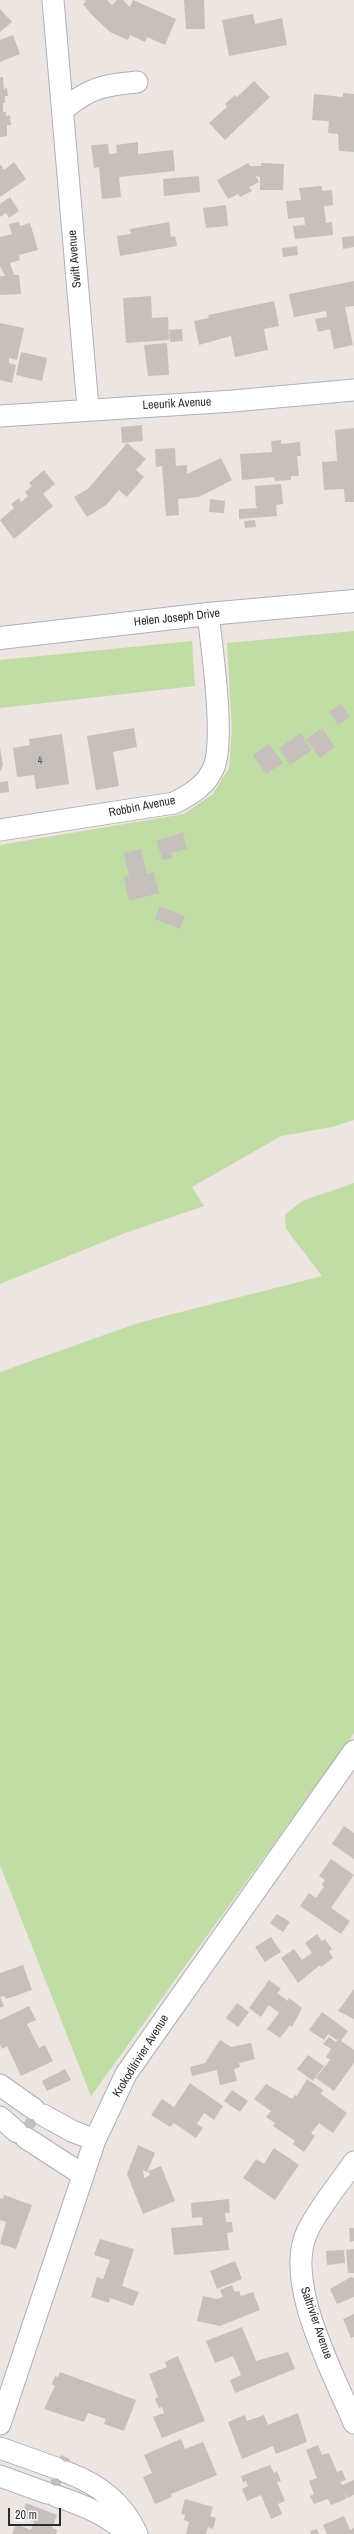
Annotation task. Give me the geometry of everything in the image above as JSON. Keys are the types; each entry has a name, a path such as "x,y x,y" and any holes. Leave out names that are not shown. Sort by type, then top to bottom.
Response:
{"street":[{"name":"Swift Avenue","path":"53,0 88,408"},
{"path":"62,110 83,94 110,85 137,82"},
{"name":"Leeurik Avenue","path":"0,416 88,408 233,401 354,390"},
{"name":"Helen Joseph Drive","path":"0,638 208,614 354,601"},
{"name":"Robbin Avenue","path":"0,830 174,804 189,796 202,785 214,766 216,752 215,686 208,614"},
{"name":"Krokodilrivier Avenue","path":"0,2424 95,2140 126,2074 354,1751"},
{"path":"0,2085 39,2112 72,2132 95,2140"},
{"path":"0,2117 22,2135 83,2175"},
{"name":"Saltrivier Avenue","path":"354,2162 308,2230 302,2252 300,2279 310,2315 354,2423"},
{"path":"0,2448 61,2470 94,2484 110,2494 133,2524 137,2534"},
{"path":"0,2476 95,2512 111,2521 126,2534"}],"green space":[{"path":"354,631 354,1120 332,1127 281,1136 192,1187 204,1206 125,1233 0,1284 0,845 184,814 213,794 229,768 232,728 227,643"},
{"path":"192,641 195,686 0,708 0,660"},
{"path":"354,1183 354,1733 91,2096 0,1865 0,1372 138,1323 322,1276 286,1229 285,1215 302,1201"}],"building":[{"path":"85,0 107,0 112,5 117,0 123,0 130,7 133,0 176,19 165,45 147,37 145,42 130,35 128,40 110,32 83,4 86,2"},
{"path":"184,0 204,0 205,29 186,29"},
{"path":"0,9 12,22 0,32"},
{"path":"253,14 255,24 282,18 287,45 229,56 222,20"},
{"path":"13,35 20,54 0,62 0,40"},
{"path":"0,77 3,77 4,89 7,88 8,96 5,96 3,112 6,112 6,116 10,115 11,125 7,125 7,136 0,137"},
{"path":"254,81 270,97 225,140 209,123 227,107 225,104 235,95 237,97"},
{"path":"343,93 354,94 354,152 339,151 338,134 328,133 329,121 312,120 314,94 343,97"},
{"path":"138,142 138,154 173,150 175,171 119,177 121,197 102,199 99,167 94,168 91,145 108,144 109,154 117,153 116,145"},
{"path":"14,162 26,179 0,197 0,164 4,170"},
{"path":"248,163 250,166 261,166 261,163 284,164 283,190 260,190 260,177 256,176 259,182 249,187 252,191 240,197 238,194 228,199 217,180"},
{"path":"199,176 200,192 164,196 163,179"},
{"path":"322,186 322,191 332,190 333,205 324,206 326,223 332,222 333,235 295,239 293,226 305,225 304,217 288,219 286,201 301,200 299,188"},
{"path":"10,197 19,211 9,218 6,213 0,217 0,204"},
{"path":"226,205 228,226 206,228 203,208"},
{"path":"19,222 20,226 30,223 38,250 19,255 20,260 10,263 14,275 19,275 21,294 0,295 0,276 5,276 0,266 0,237 12,234 9,224"},
{"path":"169,222 171,237 175,236 177,246 120,256 117,236 131,234 130,229"},
{"path":"354,236 354,247 343,249 342,237"},
{"path":"297,246 298,255 283,257 282,248"},
{"path":"354,281 354,306 345,307 353,345 334,349 330,329 318,332 315,319 327,317 326,311 294,317 289,294"},
{"path":"151,296 152,318 168,317 169,340 126,343 123,298"},
{"path":"274,301 279,326 264,329 268,350 235,357 231,336 199,345 194,321 209,318 208,315"},
{"path":"0,323 24,328 17,360 9,358 9,363 16,365 12,383 0,380"},
{"path":"182,329 183,341 170,342 169,330"},
{"path":"167,343 169,375 148,376 144,345"},
{"path":"21,352 47,358 42,381 16,375"},
{"path":"142,425 143,441 122,443 121,427"},
{"path":"354,428 354,502 345,502 344,489 324,490 322,462 337,461 335,430"},
{"path":"281,440 281,444 300,442 301,456 297,456 299,476 291,476 291,480 275,481 274,477 242,480 240,454 272,452 271,441"},
{"path":"127,443 146,459 136,470 144,477 127,497 119,490 106,505 87,517 74,497 88,489"},
{"path":"175,448 176,466 187,465 187,474 221,458 232,480 199,497 178,499 179,515 166,516 162,466 156,467 155,449"},
{"path":"44,470 55,484 43,494 53,506 14,539 0,520 14,508 11,504 19,498 21,502 28,496 25,492 32,486 29,483"},
{"path":"281,484 283,504 276,505 277,516 239,519 239,509 258,508 256,506 255,486"},
{"path":"210,499 225,501 224,513 209,512"},
{"path":"255,520 256,527 245,528 244,521"},
{"path":"341,704 350,717 338,725 329,712"},
{"path":"134,728 137,747 113,752 119,786 96,790 87,736"},
{"path":"322,728 335,747 320,758 306,739"},
{"path":"301,733 312,750 290,765 279,748"},
{"path":"62,734 69,784 36,789 34,775 17,777 13,748 30,745 29,739"},
{"path":"269,744 283,763 266,774 253,755"},
{"path":"0,748 3,765 0,772"},
{"path":"8,781 9,792 0,793 0,782"},
{"path":"183,832 187,849 171,853 172,858 163,860 156,841"},
{"path":"141,849 147,874 154,872 159,893 129,901 124,877 129,876 124,853"},
{"path":"160,906 185,916 180,929 155,919"},
{"path":"344,1826 354,1833 354,1859 332,1844"},
{"path":"331,1859 354,1875 331,1908 350,1921 341,1934 300,1906 309,1893 316,1898 324,1887 322,1885 325,1880 319,1876"},
{"path":"277,1914 290,1922 283,1932 270,1923"},
{"path":"317,1934 322,1941 325,1939 332,1949 329,1951 333,1958 321,1967 320,1965 298,1983 281,1958 294,1949 302,1960 312,1953 305,1943"},
{"path":"271,1937 281,1952 265,1962 255,1947"},
{"path":"23,1965 32,1990 6,1999 5,1996 0,1997 0,1973"},
{"path":"269,1980 281,1989 277,1993 288,2001 289,1998 302,2008 292,2027 290,2025 280,2038 267,2029 279,2013 269,2005 261,2017 249,2008"},
{"path":"354,1989 354,2019 338,2011"},
{"path":"0,1997 4,2006 0,2008"},
{"path":"237,2003 249,2012 238,2027 226,2018"},
{"path":"29,2006 36,2020 27,2024 39,2048 45,2045 53,2061 21,2076 7,2046 2,2049 0,2044 0,2020"},
{"path":"322,2012 348,2031 341,2041 354,2050 354,2063 334,2091 316,2078 330,2060 326,2057 331,2049 323,2044 329,2037 336,2042 339,2039 337,2040 328,2034 324,2040 309,2030"},
{"path":"220,2040 231,2047 251,2043 255,2059 239,2063 240,2067 234,2069 237,2081 220,2085 217,2070 192,2076 190,2067 205,2063"},
{"path":"308,2055 324,2066 313,2081 297,2069"},
{"path":"65,2069 71,2080 47,2091 42,2081"},
{"path":"307,2079 323,2090 321,2094 347,2113 333,2133 319,2123 311,2133 315,2136 304,2152 293,2144 295,2141 273,2126 275,2123 266,2117 271,2111 254,2099 266,2084 292,2099 295,2095 297,2096"},
{"path":"190,2083 223,2106 214,2120 204,2113 197,2124 203,2128 196,2138 174,2123 170,2127 151,2115 162,2099 174,2107"},
{"path":"232,2090 248,2101 240,2112 224,2101"},
{"path":"37,2104 46,2111 20,2147 11,2141"},
{"path":"138,2145 155,2153 147,2172 143,2170 144,2178 150,2175 148,2171 161,2166 175,2201 143,2214 127,2174"},
{"path":"274,2148 299,2165 275,2200 243,2178 256,2159 264,2164"},
{"path":"4,2195 32,2205 16,2249 0,2244 6,2222 0,2220 0,2198 3,2199"},
{"path":"229,2199 230,2213 225,2213 226,2222 232,2222 233,2232 227,2233 229,2250 174,2255 171,2228 203,2225 202,2217 192,2218 191,2203"},
{"path":"349,2228 354,2228 354,2241 350,2242"},
{"path":"100,2239 134,2249 122,2286 139,2292 133,2306 110,2298 109,2303 91,2297 97,2277 103,2279 110,2260 94,2255"},
{"path":"354,2249 354,2273 348,2273 346,2250"},
{"path":"344,2250 345,2263 327,2265 326,2251"},
{"path":"235,2261 242,2279 217,2289 210,2271"},
{"path":"351,2277 354,2278 354,2297 337,2304 330,2289"},
{"path":"232,2285 235,2292 239,2291 241,2296 253,2292 260,2310 220,2326 197,2321 203,2296 217,2299 223,2297 220,2290"},
{"path":"354,2314 354,2337 351,2338 343,2319"},
{"path":"242,2327 256,2361 288,2352 295,2369 235,2393 230,2380 241,2375 233,2356 215,2363 206,2341"},
{"path":"178,2356 205,2421 162,2438 153,2417 164,2413 162,2407 159,2408 155,2399 158,2397 149,2374 167,2367 165,2362"},
{"path":"60,2372 136,2400 124,2431 104,2424 106,2419 88,2413 84,2422 44,2409 55,2386 52,2384 55,2376 58,2377"},
{"path":"298,2413 307,2442 276,2454 273,2446 242,2459 228,2422 245,2415 247,2421 264,2415 268,2425"},
{"path":"181,2439 185,2449 203,2442 217,2475 171,2494 172,2497 155,2504 143,2477 152,2473 144,2455"},
{"path":"318,2445 322,2455 329,2453 337,2472 342,2470 346,2480 340,2482 342,2485 354,2480 354,2495 347,2498 345,2492 346,2499 331,2505 328,2499 314,2504 310,2496 314,2494 309,2481 317,2478 306,2450"},
{"path":"61,2455 70,2459 54,2503 44,2499"},
{"path":"270,2465 274,2473 277,2471 281,2481 277,2482 285,2501 278,2504 282,2514 271,2519 261,2495 247,2501 242,2489 248,2486 246,2481 243,2483 241,2476"},
{"path":"185,2499 213,2507 210,2516 216,2518 213,2529 208,2527 206,2534 186,2534 189,2522 184,2520 185,2515 181,2514"},
{"path":"26,2503 57,2515 52,2528 57,2530 56,2534 12,2534 16,2524 31,2530 34,2522 21,2517"},
{"path":"344,2516 350,2530 354,2528 354,2534 327,2534 323,2525"},
{"path":"317,2529 319,2534 311,2534 310,2531"}]}
